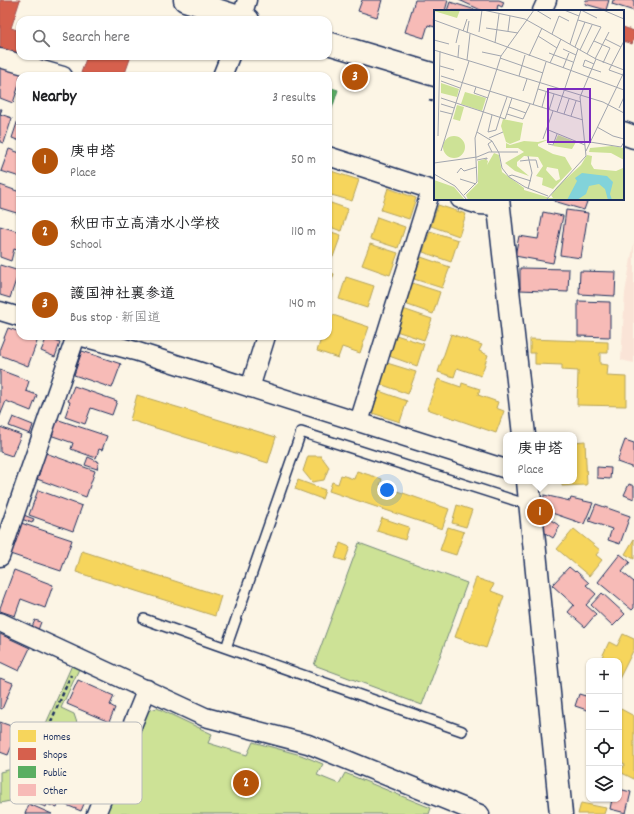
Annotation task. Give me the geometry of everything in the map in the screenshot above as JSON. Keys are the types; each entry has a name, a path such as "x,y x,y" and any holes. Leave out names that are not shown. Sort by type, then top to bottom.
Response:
{"street":[{"path":"184,0 244,14"},
{"path":"542,10 547,0"},
{"path":"332,44 434,75"},
{"path":"0,58 49,72"},
{"path":"224,72 228,60"},
{"path":"624,133 634,137"},
{"path":"332,157 433,190 359,422"},
{"path":"463,200 479,205 498,203 524,432"},
{"path":"0,311 16,315"},
{"path":"0,557 75,340"},
{"path":"112,340 137,343 250,388 503,468"},
{"path":"250,388 265,340"},
{"path":"528,484 560,814"},
{"path":"0,622 146,689 205,718 308,744 480,814"},
{"path":"133,722 146,689"},
{"path":"96,814 100,804"}],"lane":[{"path":"226,648 301,432 531,506"},
{"path":"144,619 462,731"}],"path":[{"path":"429,100 434,102"},
{"path":"51,722 72,673"}],"shaded area":[{"path":"634,242 634,363 621,360 625,293"}],"green space":[{"path":"359,543 467,583 422,705 314,665"},
{"path":"72,665 79,669 61,708 74,714 77,722 47,722"},
{"path":"157,708 212,734 208,743 247,755 253,742 301,755 323,764 317,775 339,784 345,773 431,808 429,814 106,814 110,804 142,804 142,722 140,722 144,712"},
{"path":"10,770 10,801 0,803 0,772"}],"building: Homes":[{"path":"332,171 359,180 352,201 332,195"},
{"path":"388,188 416,198 409,219 381,210"},
{"path":"332,203 348,209 341,231 332,228"},
{"path":"438,205 466,214 459,236 431,226"},
{"path":"377,217 405,227 398,248 370,239"},
{"path":"430,231 458,240 451,262 423,252"},
{"path":"332,232 341,235 332,257"},
{"path":"370,244 398,253 390,275 362,265"},
{"path":"421,257 450,267 442,288 414,279"},
{"path":"346,277 374,286 367,308 339,299"},
{"path":"412,283 440,292 433,314 405,304"},
{"path":"403,309 432,319 424,340 396,331"},
{"path":"332,315 369,327 360,353 342,347 338,358 317,351 321,340 332,340"},
{"path":"451,334 482,345 479,351 488,355 481,376 457,368 454,377 438,372"},
{"path":"396,335 424,344 417,366 389,356"},
{"path":"530,339 608,342 608,353 600,353 600,364 608,365 607,376 626,377 626,406 577,405 578,371 562,370 562,365 535,364 535,353 530,353"},
{"path":"387,363 416,372 408,394 380,384"},
{"path":"438,379 461,387 462,383 480,389 478,395 498,402 496,408 504,411 496,433 427,409"},
{"path":"379,391 407,401 400,422 372,413"},
{"path":"137,395 276,437 268,463 130,420"},
{"path":"585,441 587,485 562,486 562,484 577,484 577,442"},
{"path":"308,456 321,456 329,467 324,480 312,482 303,471"},
{"path":"357,471 382,479 380,485 449,509 442,529 329,491 332,482 338,484 341,475 354,479"},
{"path":"298,480 325,490 322,499 295,489"},
{"path":"457,505 472,510 466,527 452,523"},
{"path":"382,518 409,527 405,540 377,531"},
{"path":"448,527 464,532 456,555 440,550"},
{"path":"574,529 600,550 596,555 602,560 589,576 557,549"},
{"path":"634,539 634,559 625,554"},
{"path":"340,543 350,547 345,561 335,558"},
{"path":"82,551 221,596 215,616 76,572"},
{"path":"476,578 494,584 491,591 504,596 486,648 455,637"},
{"path":"623,634 634,639 634,649 622,673 622,658 601,658 609,642 617,646"},
{"path":"622,710 634,716 634,779 622,773 622,769 625,764 622,762"},
{"path":"581,803 606,808 604,814 578,814"}],"building: Shops":[{"path":"0,0 20,0 11,28 16,30 16,54 0,49"},
{"path":"624,27 634,31 632,44 624,41"},
{"path":"36,60 47,60 46,63"},
{"path":"86,60 130,60 125,72 81,72"}],"building: Public":[{"path":"332,88 338,90 332,109"}],"building: Other":[{"path":"362,0 382,0 377,17 358,11"},
{"path":"415,0 448,0 445,10 434,10 434,27 428,25 424,38 405,32"},
{"path":"459,0 499,0 504,2 502,7 498,5 497,9 498,10 481,10"},
{"path":"586,0 609,0 606,10 585,4"},
{"path":"613,0 634,0 634,11 612,4"},
{"path":"450,2 476,10 447,10"},
{"path":"0,64 23,72 16,72 16,94 13,103 0,98"},
{"path":"0,114 12,118 4,143 0,142"},
{"path":"16,126 16,140 12,138"},
{"path":"9,149 16,152 16,176 1,171"},
{"path":"0,185 16,191 16,213 0,208"},
{"path":"554,200 588,200 584,210"},
{"path":"566,210 588,213 581,258 560,255"},
{"path":"543,212 563,216 553,263 515,256 519,236 538,239"},
{"path":"0,226 16,231 16,250 14,249 11,261 0,257"},
{"path":"0,265 16,270 16,280 10,298 0,295"},
{"path":"520,268 569,269 568,292 520,290"},
{"path":"580,271 616,272 615,296 579,294"},
{"path":"578,301 610,302 610,337 578,336"},
{"path":"8,328 16,331 16,340 38,340 28,366 0,355 0,348"},
{"path":"46,340 54,340 60,343 55,357 41,351"},
{"path":"82,351 121,364 112,388 74,375"},
{"path":"0,370 29,381 26,391 37,395 31,411 6,401 0,416"},
{"path":"74,386 117,401 112,415 91,408 85,424 65,417 70,402 68,401"},
{"path":"13,417 33,425 30,434 9,426"},
{"path":"56,419 107,436 102,450 99,449 96,458 71,449 73,443 50,435"},
{"path":"0,427 21,435 12,456 0,452"},
{"path":"625,440 634,443 634,468 617,462"},
{"path":"43,452 95,471 86,497 37,479 40,471 36,470"},
{"path":"88,457 99,462 97,469 85,465"},
{"path":"597,467 611,468 610,479 597,478"},
{"path":"629,484 634,486 634,499 624,495"},
{"path":"38,490 82,506 73,531 29,515"},
{"path":"544,495 570,501 571,498 593,503 584,524 543,510"},
{"path":"596,504 630,516 620,544 608,540 612,529 589,521"},
{"path":"21,514 34,519 32,523 19,518"},
{"path":"543,515 560,526 553,538 542,531"},
{"path":"18,522 72,540 61,571 10,554"},
{"path":"620,554 630,562 622,572 634,582 634,608 632,610 598,582"},
{"path":"569,567 575,572 576,571 589,583 586,585 596,594 586,605 596,614 585,627 568,612 574,605 552,585"},
{"path":"14,570 53,585 45,608 21,599 15,616 0,611"},
{"path":"602,593 625,614 613,626 591,605"},
{"path":"35,620 41,622 38,630 32,627"},
{"path":"0,634 30,648 19,671 0,662"},
{"path":"0,678 13,683 2,709 0,708"},
{"path":"78,680 114,696 110,705 115,708 109,722 67,704"},
{"path":"579,694 586,696 586,710 575,706"},
{"path":"0,722 10,726 10,750 8,755 0,752"},
{"path":"622,790 631,792 626,813 610,809 611,802 622,802"},
{"path":"29,804 52,814 25,814"},
{"path":"38,804 47,804 46,807"},
{"path":"47,804 58,804 57,808"},
{"path":"64,804 84,804 81,811"}],"place":[{"name":"護国神社裏参道","path":"355,77"},
{"name":"庚申塔","path":"540,512"},
{"name":"秋田市立高清水小学校","path":"246,783"}]}
